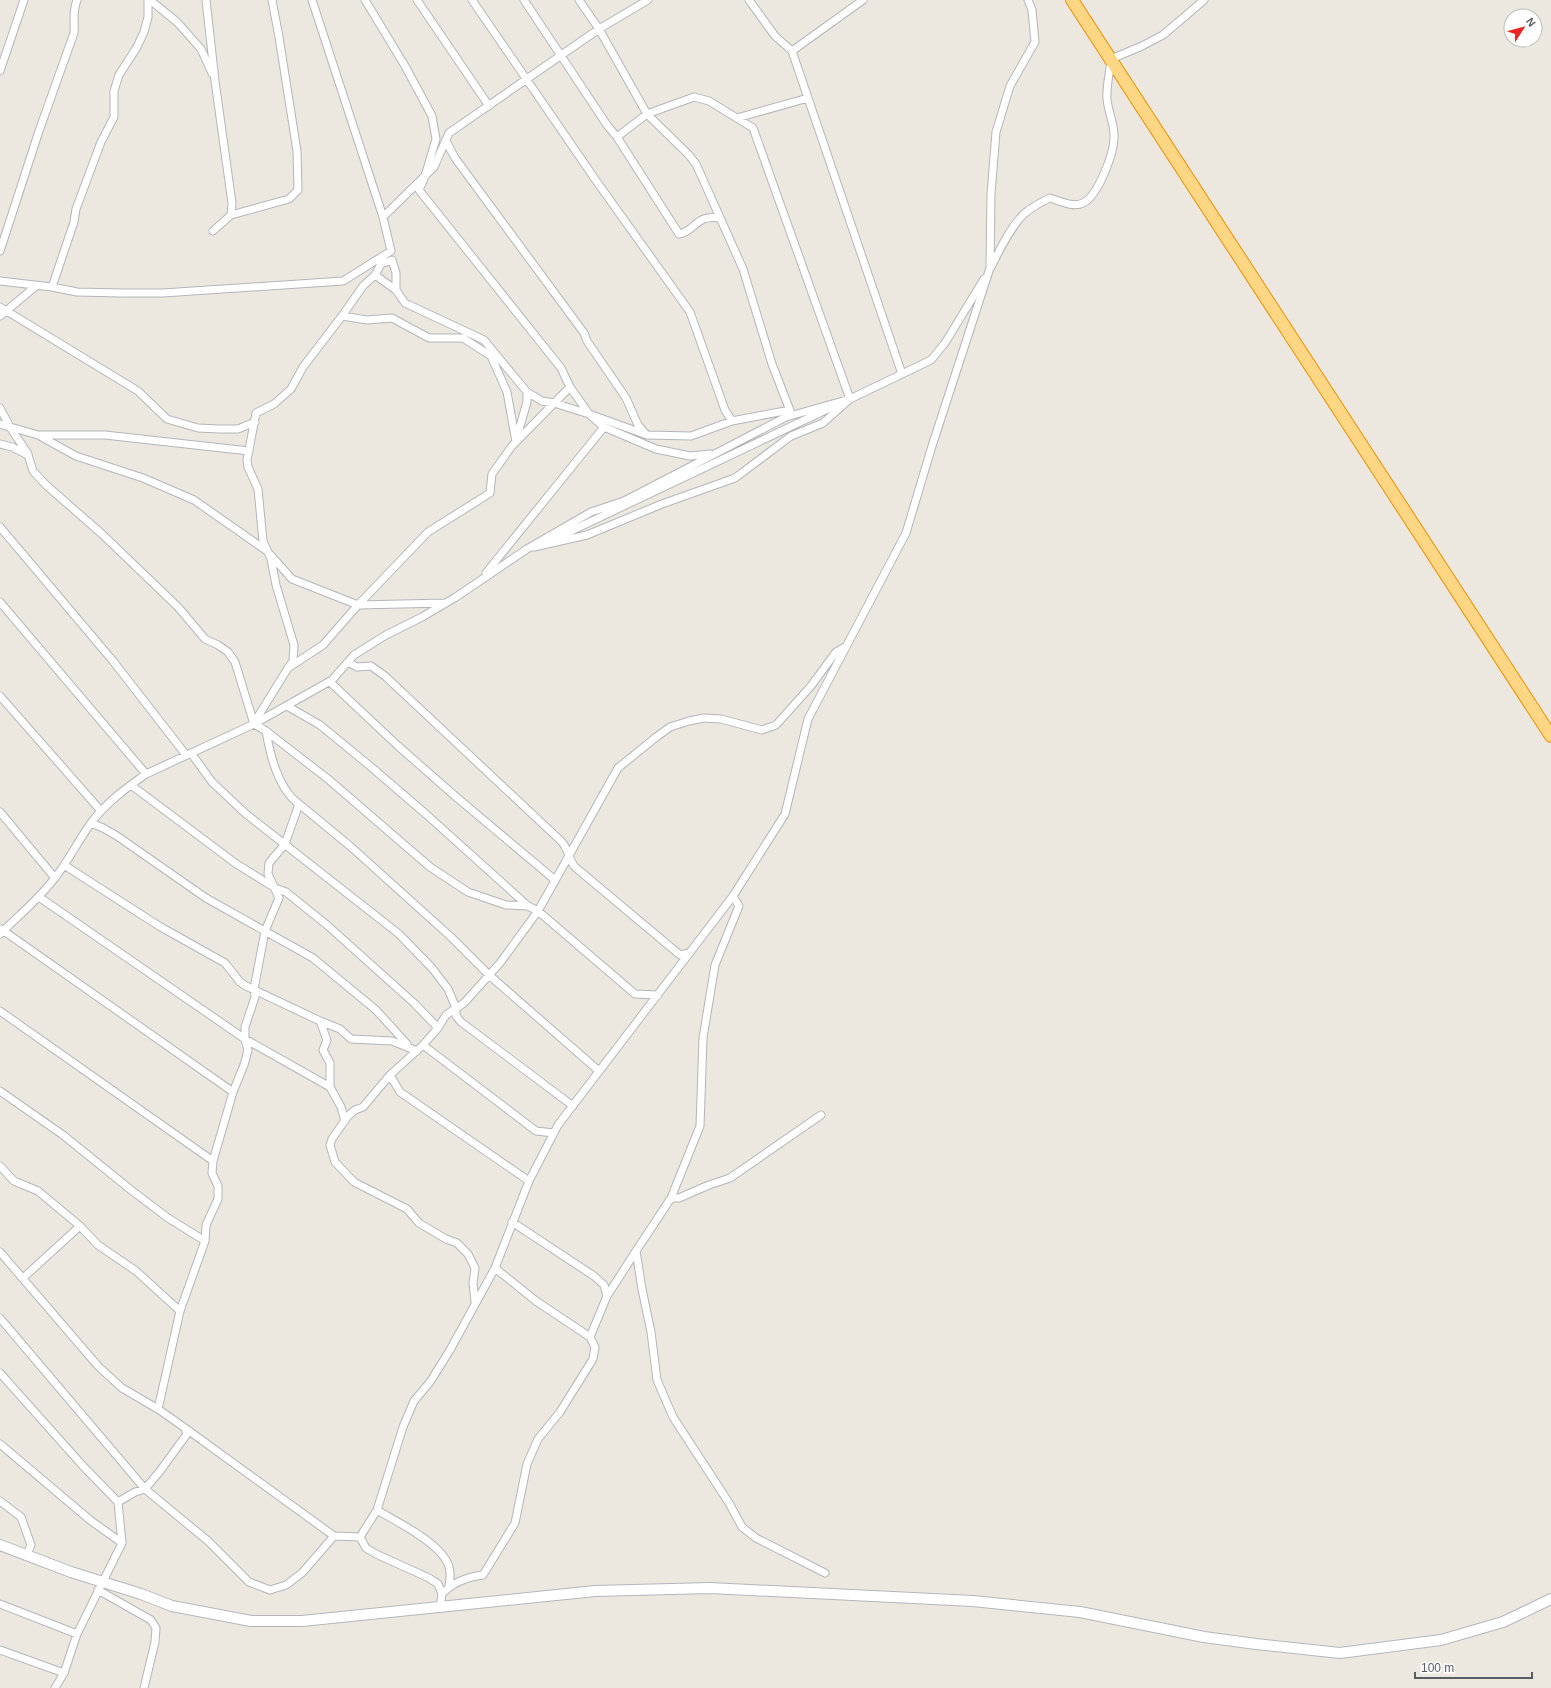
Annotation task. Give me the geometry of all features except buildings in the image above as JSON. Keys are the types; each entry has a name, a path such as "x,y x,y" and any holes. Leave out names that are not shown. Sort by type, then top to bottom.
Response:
{"highway":[{"path":"1072,0 1551,736"}],"street":[{"path":"0,71 24,0"},
{"path":"0,251 39,131 74,33 72,17 77,0"},
{"path":"149,0 177,22 202,49 215,82"},
{"path":"52,287 74,222 76,209 101,142 114,117 114,91 119,75 137,47 144,32 148,17 149,0"},
{"path":"206,0 215,82 232,203 232,214"},
{"path":"213,231 232,214 289,199 298,190 297,151 272,0"},
{"path":"0,281 52,287 77,292 163,293 343,281 390,250 383,217 312,0"},
{"path":"365,0 405,66 432,116 436,139 425,176 419,190 474,256 513,309 561,368 570,387 589,414 604,427 656,449 690,456 713,454"},
{"path":"417,0 489,106"},
{"path":"472,0 597,182 690,312 725,410 732,421"},
{"path":"524,0 607,125 617,137 679,234 691,228 702,219 720,218"},
{"path":"579,0 599,29 647,114 688,154 696,164 743,269 772,364 791,412"},
{"path":"383,217 434,167 449,133 599,29 648,0"},
{"path":"749,0 775,36 792,51 905,373"},
{"path":"792,51 863,0"},
{"path":"360,1537 377,1510 403,1427 414,1401 430,1382 495,1268 529,1181 554,1133 599,1071 733,896 785,814 808,719 906,533 932,446 990,268 991,194 996,132 1010,86 1035,42 1032,10 1028,0"},
{"path":"541,546 930,360 946,343 1013,228 1023,215 1035,205 1050,198 1074,205 1083,203 1091,196 1108,168 1114,148 1114,134 1107,99 1111,59 1163,35 1204,0"},
{"path":"617,137 647,114 694,97 709,101 753,128 850,399"},
{"path":"737,118 808,98"},
{"path":"446,141 455,158 584,333 626,398 638,425 647,435"},
{"path":"254,724 293,661 294,644 263,541 261,529 261,503 258,489 248,467 247,460 256,413 274,404 291,389 303,367 363,286 374,275 381,264 392,260 396,273 396,290"},
{"path":"374,275 396,290 405,303 484,340 527,392 542,401 554,403 589,414 647,435 691,436 732,421 791,412 850,399"},
{"path":"36,286 2,311 138,391 167,419 198,428 219,429 238,429 255,422"},
{"path":"342,316 367,320 392,318 429,338 463,338 491,356 506,392 516,442"},
{"path":"288,668 323,645 358,605 428,532 490,493 492,474 516,442 570,387"},
{"path":"516,442 527,402 527,392"},
{"path":"527,549 587,535 662,504 735,478 791,436 823,423 850,399"},
{"path":"0,408 28,455 34,471 46,485 102,534 178,607 205,639 228,652 235,662 254,724 328,779 430,867 468,892 506,905 528,906"},
{"path":"233,1092 1,931 39,897 56,878 91,823 101,811 146,774 254,724 330,682 354,655 386,634 422,617 446,603 527,549 591,512 624,501 791,412"},
{"path":"0,424 38,436 76,456 143,478 194,500 267,551 292,579 358,605 446,603"},
{"path":"481,580 604,427"},
{"path":"38,436 105,436 249,450"},
{"path":"0,444 12,446 28,455"},
{"path":"0,528 113,661 212,782 246,814 399,934 436,973 448,989 456,1008 456,1016 461,1022 573,1106"},
{"path":"0,602 146,774"},
{"path":"475,1305 476,1300 473,1283 475,1268 468,1254 457,1242 446,1239 419,1223 407,1209 354,1182 335,1162 330,1145 332,1139 345,1120 355,1110 363,1107 390,1075 423,1046 438,1028 446,1015 464,1003 500,963 538,911 618,768 670,727 704,718 721,719 762,730 776,724 811,686 836,652 846,647"},
{"path":"348,662 358,667 371,666 385,676 567,847 570,862 680,954 689,953"},
{"path":"330,682 397,745 555,880"},
{"path":"0,696 101,811"},
{"path":"287,706 320,725 428,815 528,906 538,911 635,994 658,994"},
{"path":"266,732 275,769 292,799 350,846 451,937 489,975 599,1071"},
{"path":"131,785 235,863 275,888 286,892 327,925 415,1004 438,1028"},
{"path":"158,1409 180,1311 205,1241 206,1225 218,1199 218,1186 212,1173 213,1161 233,1092 244,1065 248,1050 245,1039 245,1027 255,997 254,989 265,931 279,898 268,874 269,863 285,844 299,804"},
{"path":"0,812 56,878"},
{"path":"91,823 117,836 206,898 312,958 376,1010 408,1046"},
{"path":"64,865 159,926 224,963 240,982 320,1021 340,1029 351,1038 386,1040 408,1046 417,1051"},
{"path":"590,1337 607,1296 671,1198 700,1126 704,1038 715,966 739,906 733,896"},
{"path":"39,897 245,1039 330,1087"},
{"path":"0,1011 213,1161"},
{"path":"320,1021 327,1040 323,1050 330,1063 330,1087 341,1107 345,1120"},
{"path":"423,1046 536,1131 554,1133"},
{"path":"390,1075 400,1092 529,1181"},
{"path":"0,1090 63,1135 168,1218 205,1241"},
{"path":"671,1198 679,1198 709,1184 730,1178 821,1115"},
{"path":"0,1166 14,1181 38,1191 80,1226 98,1245 136,1271 180,1311"},
{"path":"512,1222 594,1276 604,1285 607,1296"},
{"path":"23,1278 80,1226"},
{"path":"636,1251 651,1332 657,1380 673,1417 729,1503 742,1527 756,1538 825,1573"},
{"path":"0,1252 98,1366 122,1388 158,1409 334,1536 360,1537"},
{"path":"442,1594 449,1586 470,1577 482,1575 515,1522 527,1464 538,1439 560,1412 594,1359 595,1347 590,1337 536,1301 495,1268"},
{"path":"0,1318 145,1489 208,1541 243,1578 249,1582 270,1590 286,1585 302,1573 334,1536"},
{"path":"0,1373 83,1466 118,1502 122,1543 77,1634 64,1673 55,1688"},
{"path":"118,1502 145,1489 187,1434 185,1428"},
{"path":"0,1444 90,1520 122,1543"},
{"path":"0,1501 21,1517 31,1545 26,1556"},
{"path":"377,1510 437,1548 450,1567 449,1586"},
{"path":"360,1537 366,1548 429,1578 438,1584 442,1594 440,1608"},
{"path":"0,1545 71,1572 100,1586 151,1620 156,1628 155,1642 144,1688"},
{"path":"100,1586 172,1606 251,1621 302,1621 595,1591 710,1588 973,1601 1080,1612 1204,1637 1340,1653 1441,1640 1502,1622 1551,1599"},
{"path":"0,1604 77,1634"},
{"path":"0,1650 64,1673"}]}
